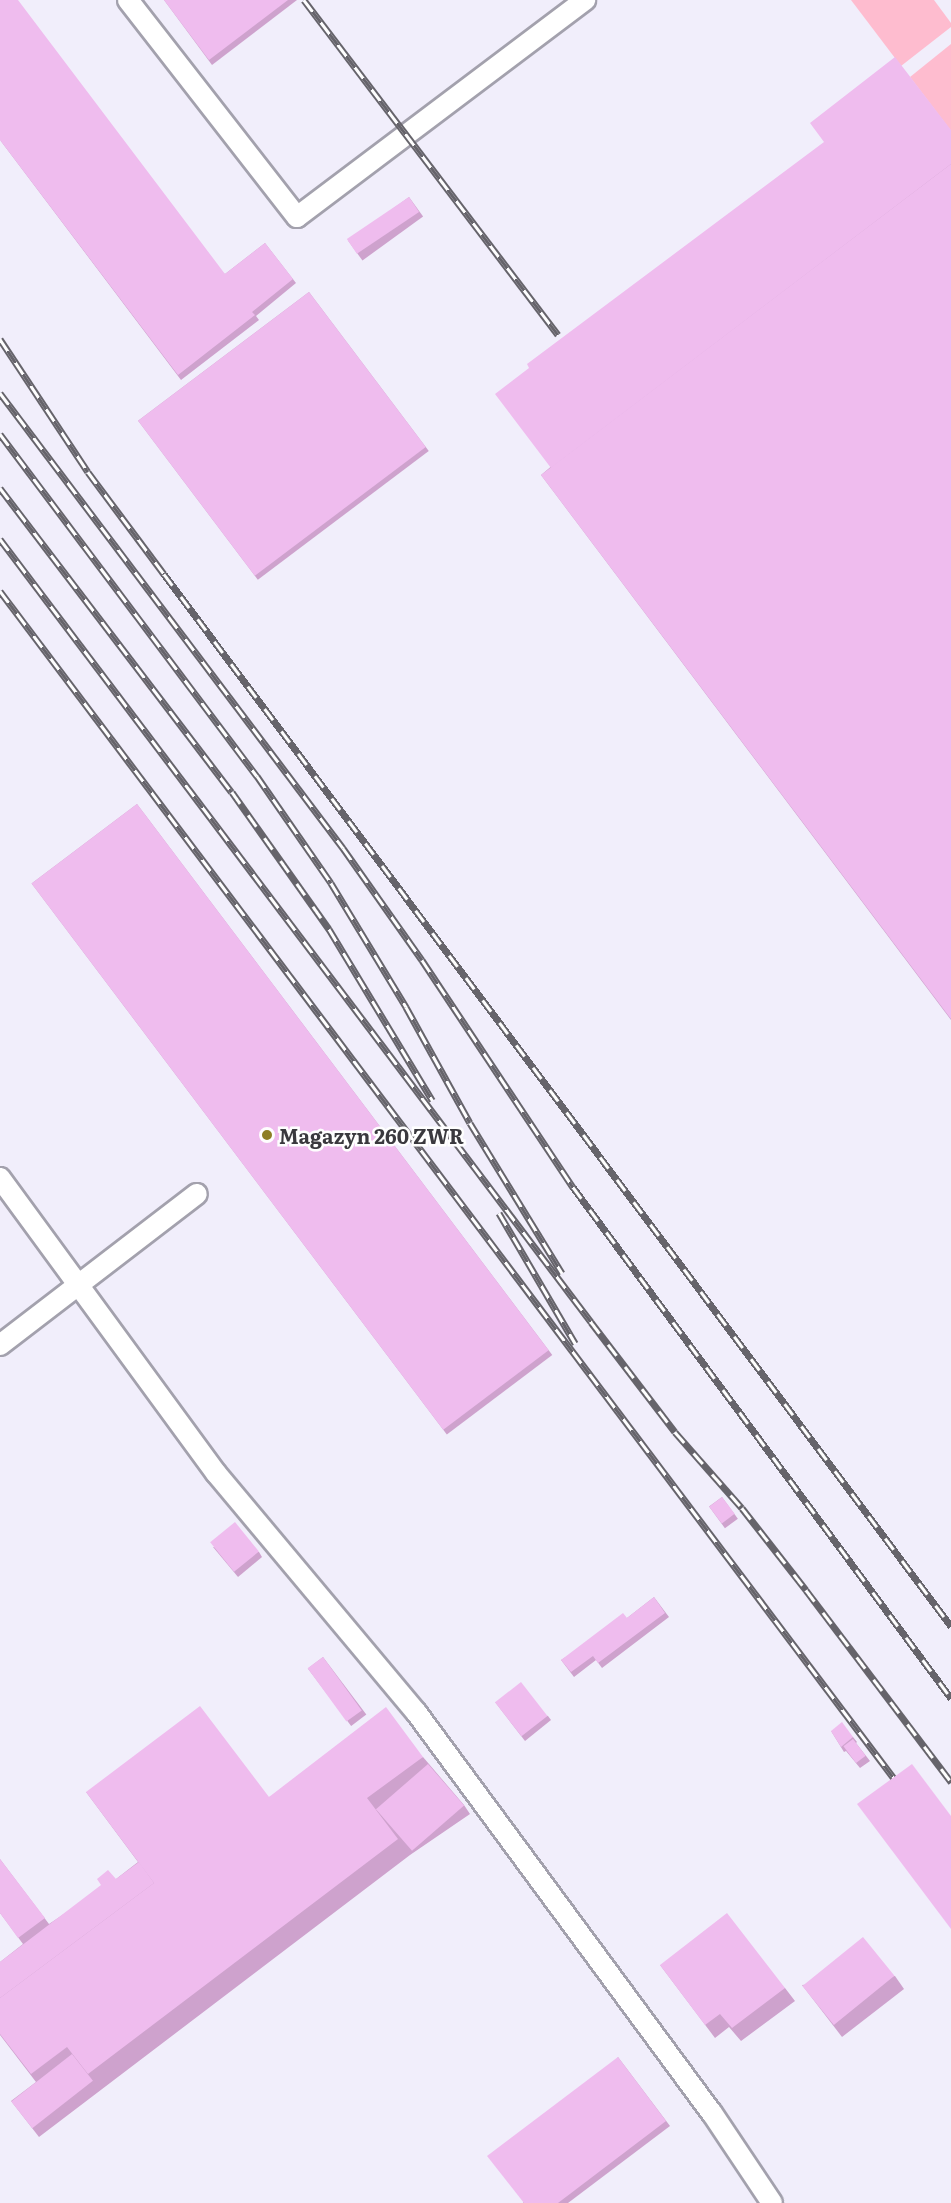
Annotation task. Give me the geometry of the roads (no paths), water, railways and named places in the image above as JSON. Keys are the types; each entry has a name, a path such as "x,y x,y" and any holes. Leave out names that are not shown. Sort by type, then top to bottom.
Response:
{"lane":[{"path":"128,0 297,217 585,0"},
{"path":"0,1178 216,1473 423,1722 712,2113 772,2203"},
{"path":"0,1345 197,1194"}],"railway":[{"path":"304,0 558,335"},
{"path":"0,339 88,472 951,1626"},
{"path":"0,393 343,848 422,960 573,1187 951,1698"},
{"path":"0,434 257,776 331,883 406,1007 470,1123 562,1273"},
{"path":"0,488 232,792 329,929 432,1100"},
{"path":"0,539 675,1432 742,1508 951,1782"},
{"path":"0,591 903,1790"},
{"path":"499,1213 575,1343"}],"place":[{"name":"Magazyn 260 ZWR","path":"267,1135"}]}
